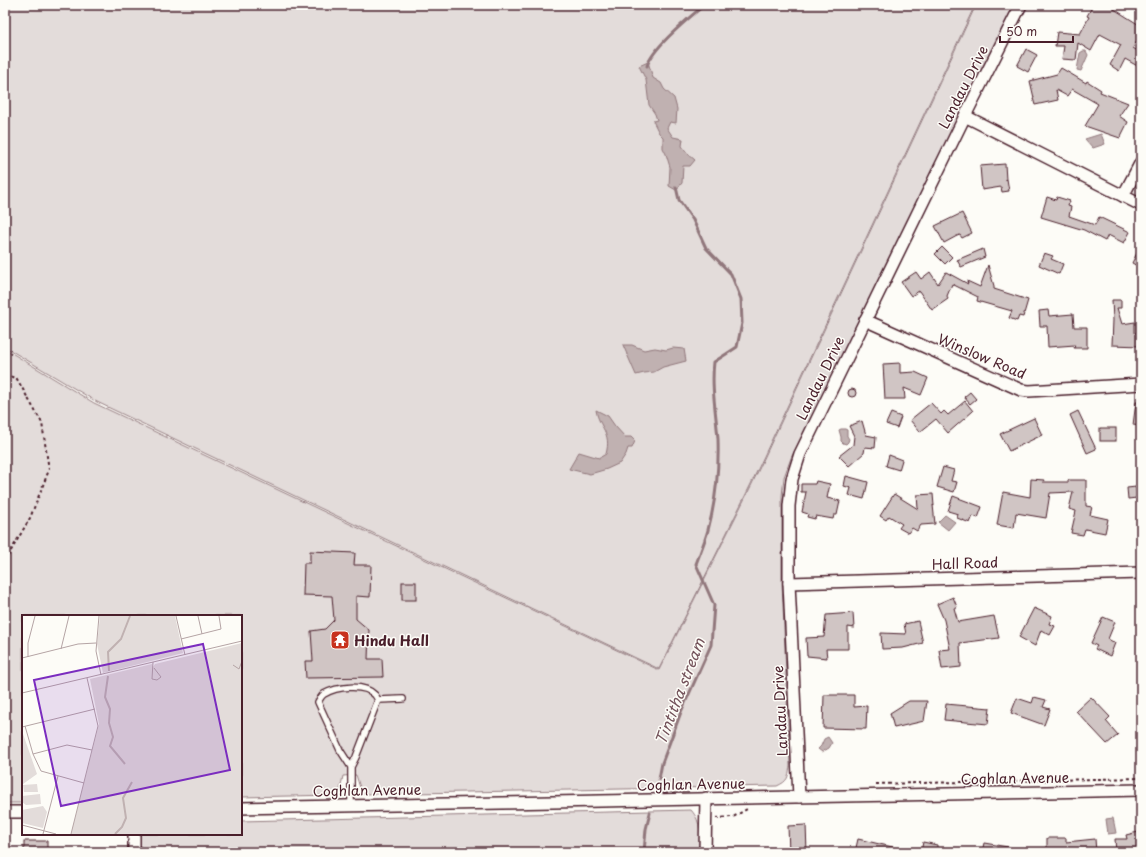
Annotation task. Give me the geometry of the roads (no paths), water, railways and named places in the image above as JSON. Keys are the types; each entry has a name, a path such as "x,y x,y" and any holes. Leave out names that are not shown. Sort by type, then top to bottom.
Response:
{"street":[{"name":"Landau Drive","path":"799,798 789,583 789,506 792,479 800,454 964,116 1021,5"},
{"path":"964,116 1141,205"},
{"path":"1123,196 1141,162"},
{"name":"Winslow Road","path":"865,320 1020,390 1029,391 1141,384"},
{"name":"Hall Road","path":"789,583 1141,573"},
{"name":"Coghlan Avenue","path":"242,808 1141,790"},
{"path":"705,852 706,798"},
{"path":"5,812 22,812"},
{"path":"134,835 134,852"}],"lane":[{"path":"351,767 340,750 318,702 322,695 335,689 351,687 365,689 375,694 378,700 351,767 351,805"},
{"path":"378,700 403,699"}],"waterway":[{"name":"Tintitha stream","path":"647,66 656,50 704,5"},
{"name":"Tintitha stream","path":"659,779 662,763 681,712 711,645 714,605 696,564 708,530 713,507 718,462 718,439 713,390 713,371 714,362 737,347 742,323 741,299 731,274 706,248 693,220 679,200 676,187"},
{"path":"644,852 646,829 650,813"}],"place":[{"name":"Hindu Hall","path":"340,640"}]}
